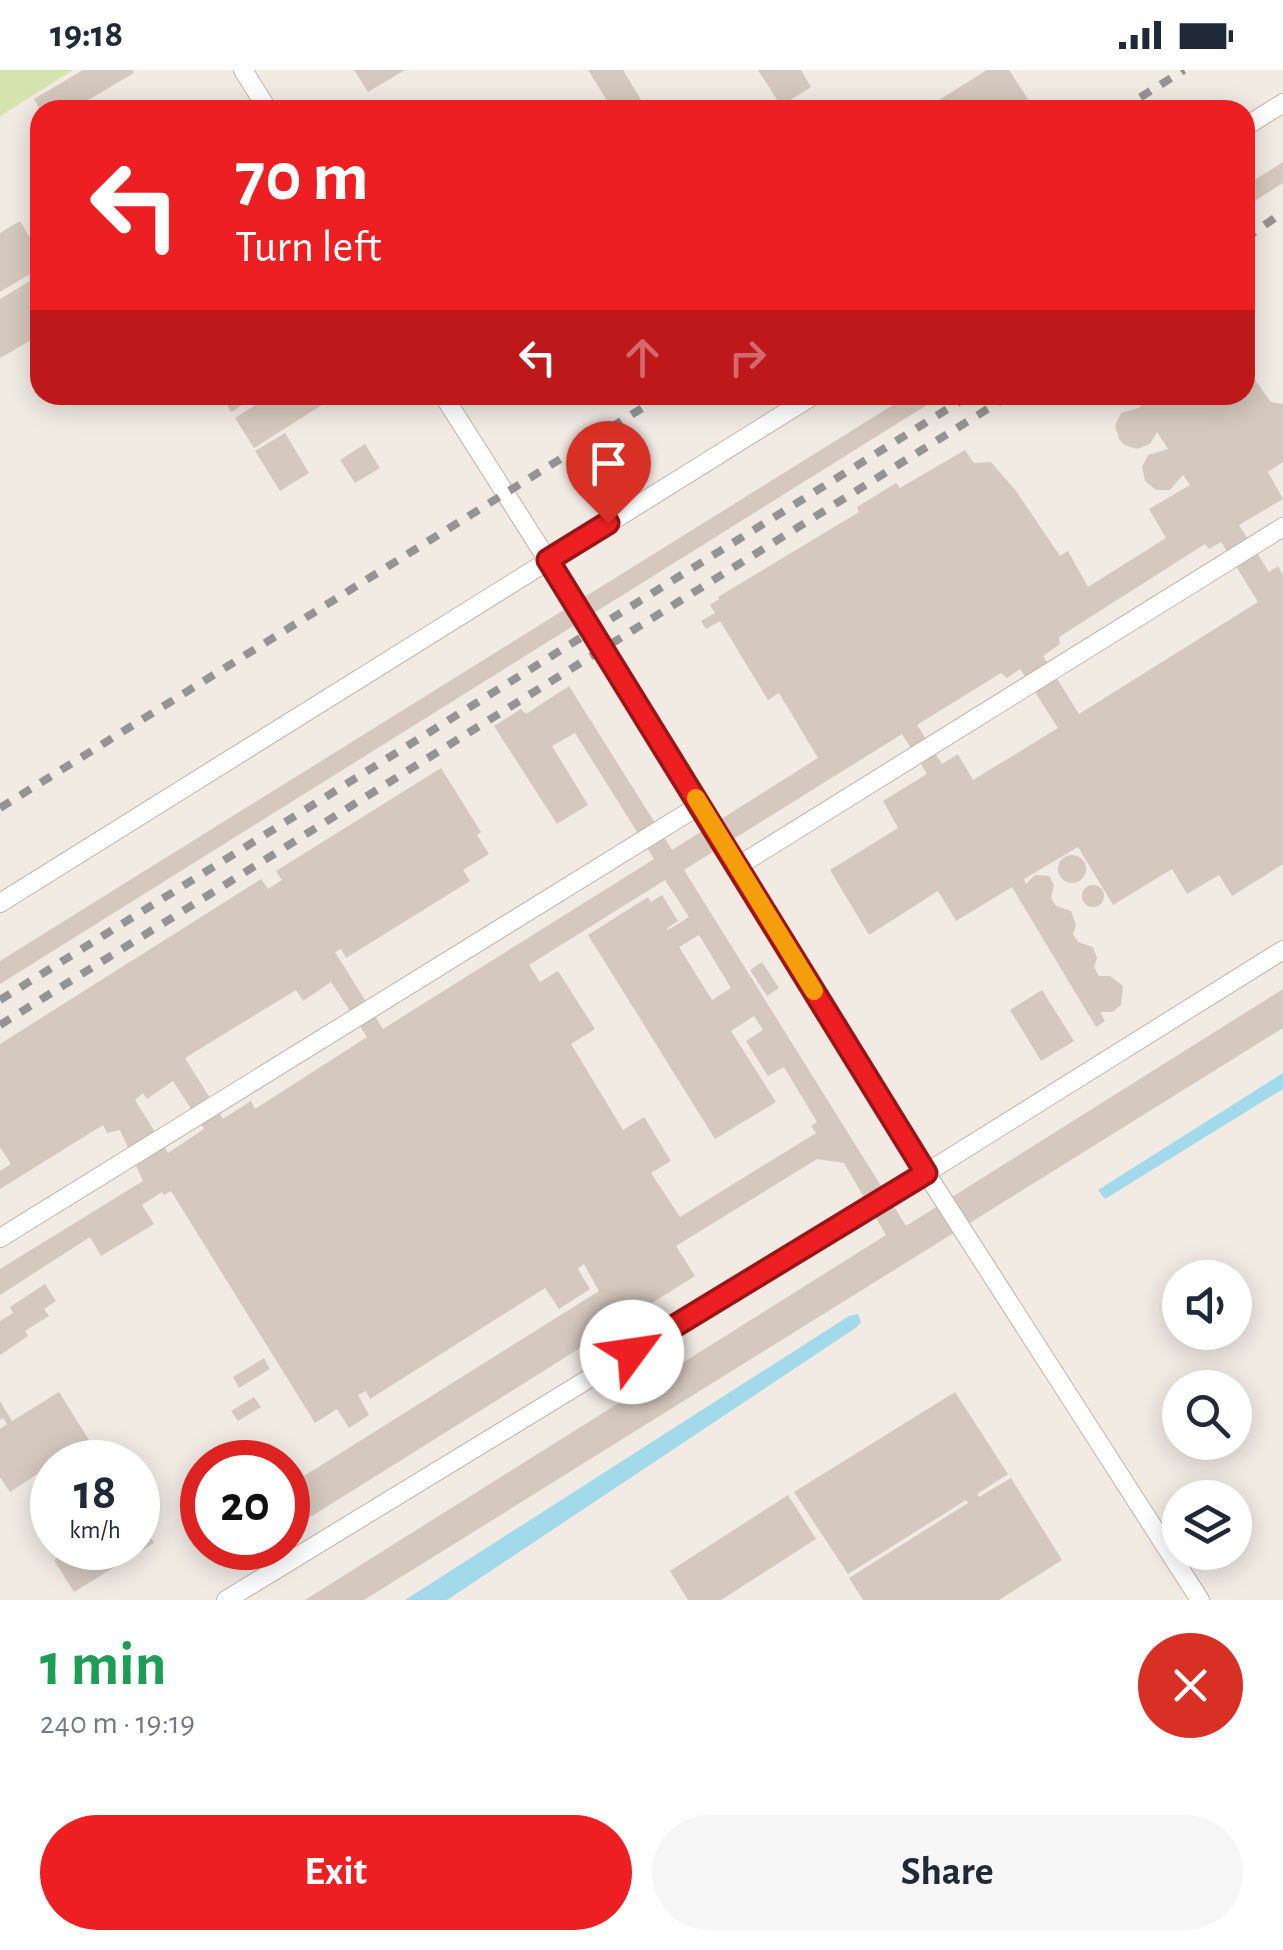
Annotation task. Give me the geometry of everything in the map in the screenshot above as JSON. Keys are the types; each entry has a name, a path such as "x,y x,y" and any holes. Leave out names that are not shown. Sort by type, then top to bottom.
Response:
{"lane":[{"path":"243,70 262,100"},
{"path":"1255,121 1283,103"},
{"path":"448,405 926,1173 1200,1600"},
{"path":"0,903 798,405"},
{"path":"738,866 1283,527"},
{"path":"0,1238 700,806"},
{"path":"226,1600 1283,950"}],"green space":[{"path":"0,70 73,70 0,116"}],"water":[{"path":"1283,1073 1283,1089 1105,1199 1098,1190"},
{"path":"858,1314 861,1322 857,1327 447,1600 405,1600 849,1316"}],"building":[{"path":"83,70 134,73 88,100 34,99"},
{"path":"354,70 405,70 368,92"},
{"path":"588,70 623,70 641,100 607,100"},
{"path":"758,70 801,70 811,87 790,100 777,100"},
{"path":"987,70 1009,70 1028,100 939,100"},
{"path":"1283,162 1283,183 1255,201 1255,180"},
{"path":"20,221 30,238 30,274 0,292 0,233"},
{"path":"30,281 30,341 0,358 0,299"},
{"path":"1255,380 1271,402 1283,404 1283,462 1268,472 1283,499 1239,525 1269,572 1278,566 1283,575 1283,864 1232,896 1219,875 1187,894 1172,869 1113,905 1078,847 1024,879 1026,884 1035,875 1049,876 1054,885 1051,898 1056,906 1071,911 1076,925 1073,934 1078,942 1093,947 1097,958 1094,967 1099,976 1110,976 1123,986 1121,1005 1112,1012 1100,1012 1105,1021 1096,1027 1012,887 956,921 938,891 869,935 830,870 898,828 883,801 927,774 902,734 684,870 906,1226 1283,989 1283,1028 364,1600 305,1600 886,1235 844,1163 817,1159 676,1246 695,1276 310,1517 310,1472 599,1291 584,1264 578,1269 590,1289 559,1309 545,1288 370,1399 366,1391 358,1395 369,1415 349,1428 337,1409 315,1423 171,1191 164,1195 162,1192 142,1205 154,1224 101,1256 90,1237 0,1295 0,1269 143,1181 120,1130 107,1133 103,1125 0,1189 0,1171 11,1164 0,1147 0,1044 261,879 268,889 282,880 276,871 441,768 481,832 477,835 489,854 463,870 470,881 346,958 341,949 335,952 383,1029 654,859 575,733 552,746 588,805 557,824 494,726 521,709 526,714 569,686 672,850 818,758 779,693 768,700 720,621 706,629 701,621 715,613 710,605 718,597 859,512 857,507 896,483 900,488 965,450 974,463 991,462 1060,556 1068,551 1088,587 1166,538 1149,509 1190,485 1183,475 1170,490 1156,490 1145,481 1142,467 1148,455 1168,449 1157,432 1150,444 1137,449 1124,445 1115,426 1121,413 1140,405 1255,405","holes":["1221,542 1258,602 1079,714 1043,656 1060,644 1059,637 1205,544 1209,549","1020,669 1058,728 973,780 958,754 942,764 917,725 1001,673 1007,678","665,880 689,917 668,930 678,921 662,895 651,902 648,897 588,935 715,1139 776,1102 731,1031 754,1016 763,1030 746,1041 768,1076 784,1067 817,1122 811,1126 816,1133 680,1217 651,1173 671,1161 644,1117 623,1130 571,1044 595,1029 558,971 540,982 529,965","699,935 731,988 712,1000 679,947","331,982 367,1037 255,1109 251,1101 223,1119 185,1058 296,990 303,1001","173,1081 204,1129 168,1153 135,1100 143,1093 147,1099"]},
{"path":"255,405 322,405 254,448 235,418"},
{"path":"893,405 927,405 0,984 0,961"},
{"path":"285,433 309,473 280,491 255,451"},
{"path":"365,444 380,468 355,483 340,460"},
{"path":"1072,855 1082,859 1086,869 1082,879 1072,883 1062,879 1058,869 1062,859"},
{"path":"1093,885 1101,888 1101,904 1093,907 1085,904 1082,896 1085,888"},
{"path":"762,962 779,988 767,996 750,970"},
{"path":"1042,990 1074,1041 1041,1061 1010,1010"},
{"path":"45,1284 56,1301 44,1309 49,1316 25,1331 28,1336 0,1355 0,1321 13,1313 10,1307"},
{"path":"264,1358 270,1369 239,1388 233,1377"},
{"path":"59,1392 89,1440 30,1440 30,1479 10,1492 0,1477 0,1429 7,1424 3,1418 0,1420 0,1401 12,1421"},
{"path":"955,1392 1008,1474 977,1494 979,1497 1011,1478 1062,1560 999,1600 863,1600 849,1578 968,1503 966,1500 848,1574 794,1492"},
{"path":"254,1397 261,1407 238,1421 231,1411"},
{"path":"788,1495 816,1539 721,1600 688,1600 670,1571"},
{"path":"60,1570 110,1570 74,1592"}],"railway":[{"path":"1136,100 1184,70"},
{"path":"1255,232 1283,212"},
{"path":"0,808 647,405"},
{"path":"0,1000 954,405"},
{"path":"0,1025 994,405"}],"slow traffic":[{"path":"696,798 814,991"}],"route":[{"path":"608,523 548,560 926,1173 632,1352"}]}
